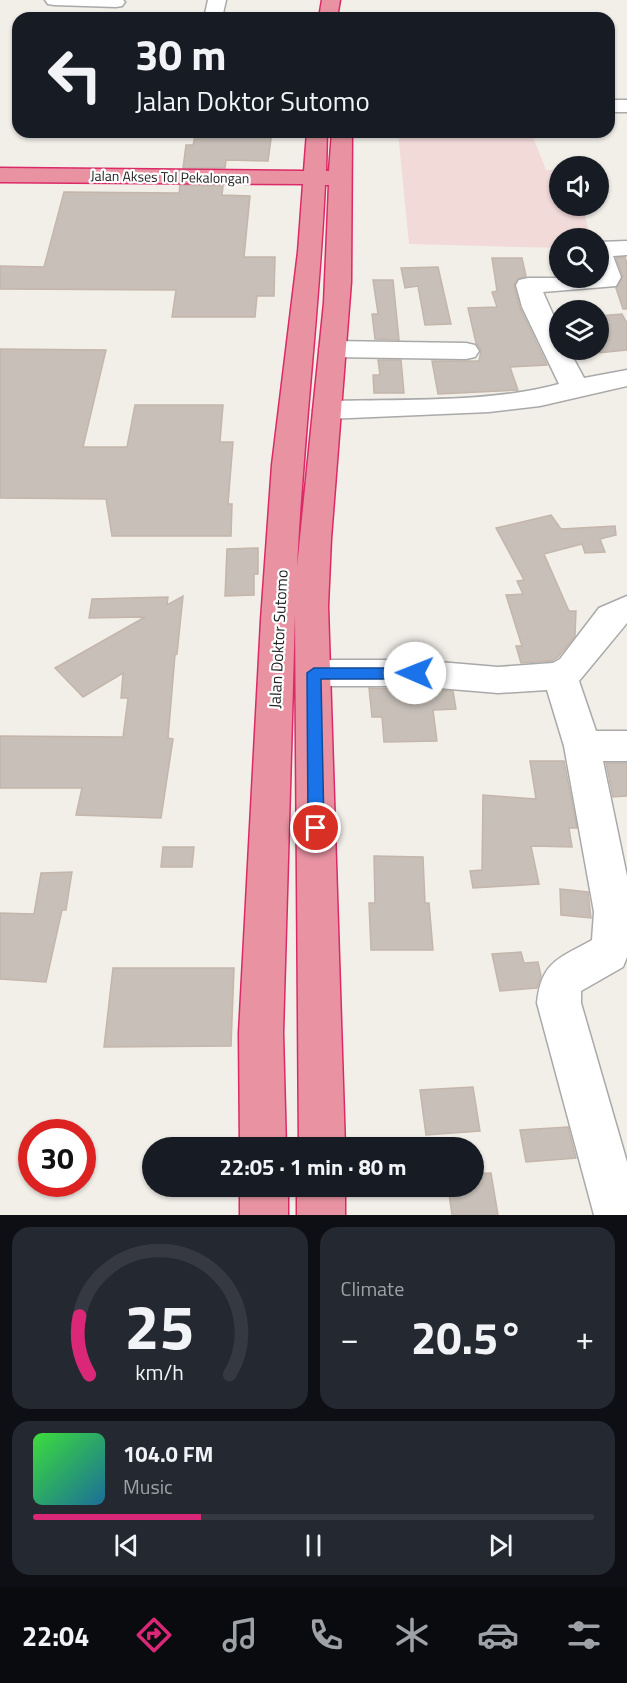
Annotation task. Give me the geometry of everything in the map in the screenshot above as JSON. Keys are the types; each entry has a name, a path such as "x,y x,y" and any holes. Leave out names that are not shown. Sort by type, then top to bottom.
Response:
{"highway":[{"name":"Jalan Doktor Sutomo","path":"263,1137 262,1022 278,620 287,465 310,252 314,182 339,138"},
{"path":"299,166 314,182 271,194 244,183 299,166"},
{"name":"Jalan Akses Tol Pekalongan","path":"0,175 244,183"},
{"name":"Jalan Doktor Sutomo","path":"314,182 340,242 327,410 315,525 312,651 322,1137"},
{"name":"Jalan Akses Tol Pekalongan","path":"0,186 314,182"},
{"path":"264,1197 264,1215"},
{"path":"321,1197 321,1215"}],"street":[{"path":"54,0 115,7"},
{"path":"575,388 535,307 528,285 608,280 599,249 627,248"},
{"path":"332,349 466,351"},
{"path":"327,410 489,405 540,398 575,388 627,378"},
{"path":"314,673 415,673 498,681 560,676 572,668 611,617 627,608"},
{"path":"560,676 582,746 614,912 613,940 608,953 565,978 560,990 559,1003 618,1215"},
{"path":"582,746 627,746"}],"shaded area":[{"path":"399,138 533,138 546,170 549,170 549,216 585,216 588,228 549,228 549,248 409,244"}],"building":[{"path":"195,138 271,138 268,161 226,160 225,168 183,168 186,145 193,145"},
{"path":"180,185 223,186 222,195 250,196 244,257 275,257 274,296 257,296 255,317 172,317 176,290 0,289 0,266 44,267 64,192 179,193"},
{"path":"625,257 627,309 623,309 616,288 623,276 616,258"},
{"path":"492,258 522,258 526,276 517,279 514,286 520,308 547,365 510,367 518,390 438,394 432,361 479,361 481,350 476,343 468,308 497,307 492,292 497,291"},
{"path":"438,267 451,324 425,325 418,286 405,288 401,268"},
{"path":"373,280 393,280 399,340 375,339 372,314 378,314"},
{"path":"622,314 627,323 627,350 609,352 609,315"},
{"path":"0,349 106,350 83,447 127,447 135,405 223,405 220,442 233,442 228,504 232,504 231,536 112,536 106,499 0,498"},
{"path":"378,360 401,360 404,393 374,393 373,375 380,375"},
{"path":"551,515 561,529 615,526 616,535 600,539 605,552 585,553 582,544 544,554 569,611 576,611 575,636 552,661 521,663 516,646 522,646 506,595 523,594 517,581 524,580 496,528"},
{"path":"258,548 258,574 254,574 254,595 225,596 227,549"},
{"path":"183,596 168,738 173,739 161,818 76,815 82,788 0,788 0,736 123,737 128,698 121,698 123,673 83,697 55,668 145,617 89,618 92,599 168,597 167,605"},
{"path":"369,688 453,691 456,709 433,710 437,741 384,742 382,717 372,717"},
{"path":"530,761 564,761 577,828 569,828 572,847 531,846 539,884 473,888 470,871 482,870 483,795 536,799"},
{"path":"606,763 627,763 627,796 613,797"},
{"path":"163,847 194,847 192,867 161,867"},
{"path":"374,856 423,857 425,903 429,903 433,950 371,950 369,903 375,903"},
{"path":"72,872 66,910 62,910 46,982 0,979 0,913 34,914 41,873"},
{"path":"560,889 588,892 591,918 561,915"},
{"path":"521,952 524,963 538,962 541,976 537,988 500,991 492,954"},
{"path":"113,968 234,968 231,1046 104,1047"},
{"path":"473,1087 480,1131 426,1135 420,1090"},
{"path":"568,1127 576,1158 526,1162 520,1130"},
{"path":"484,1173 491,1173 498,1215 452,1215 450,1197 484,1197"}],"route":[{"path":"316,828 314,673 415,673"}]}
